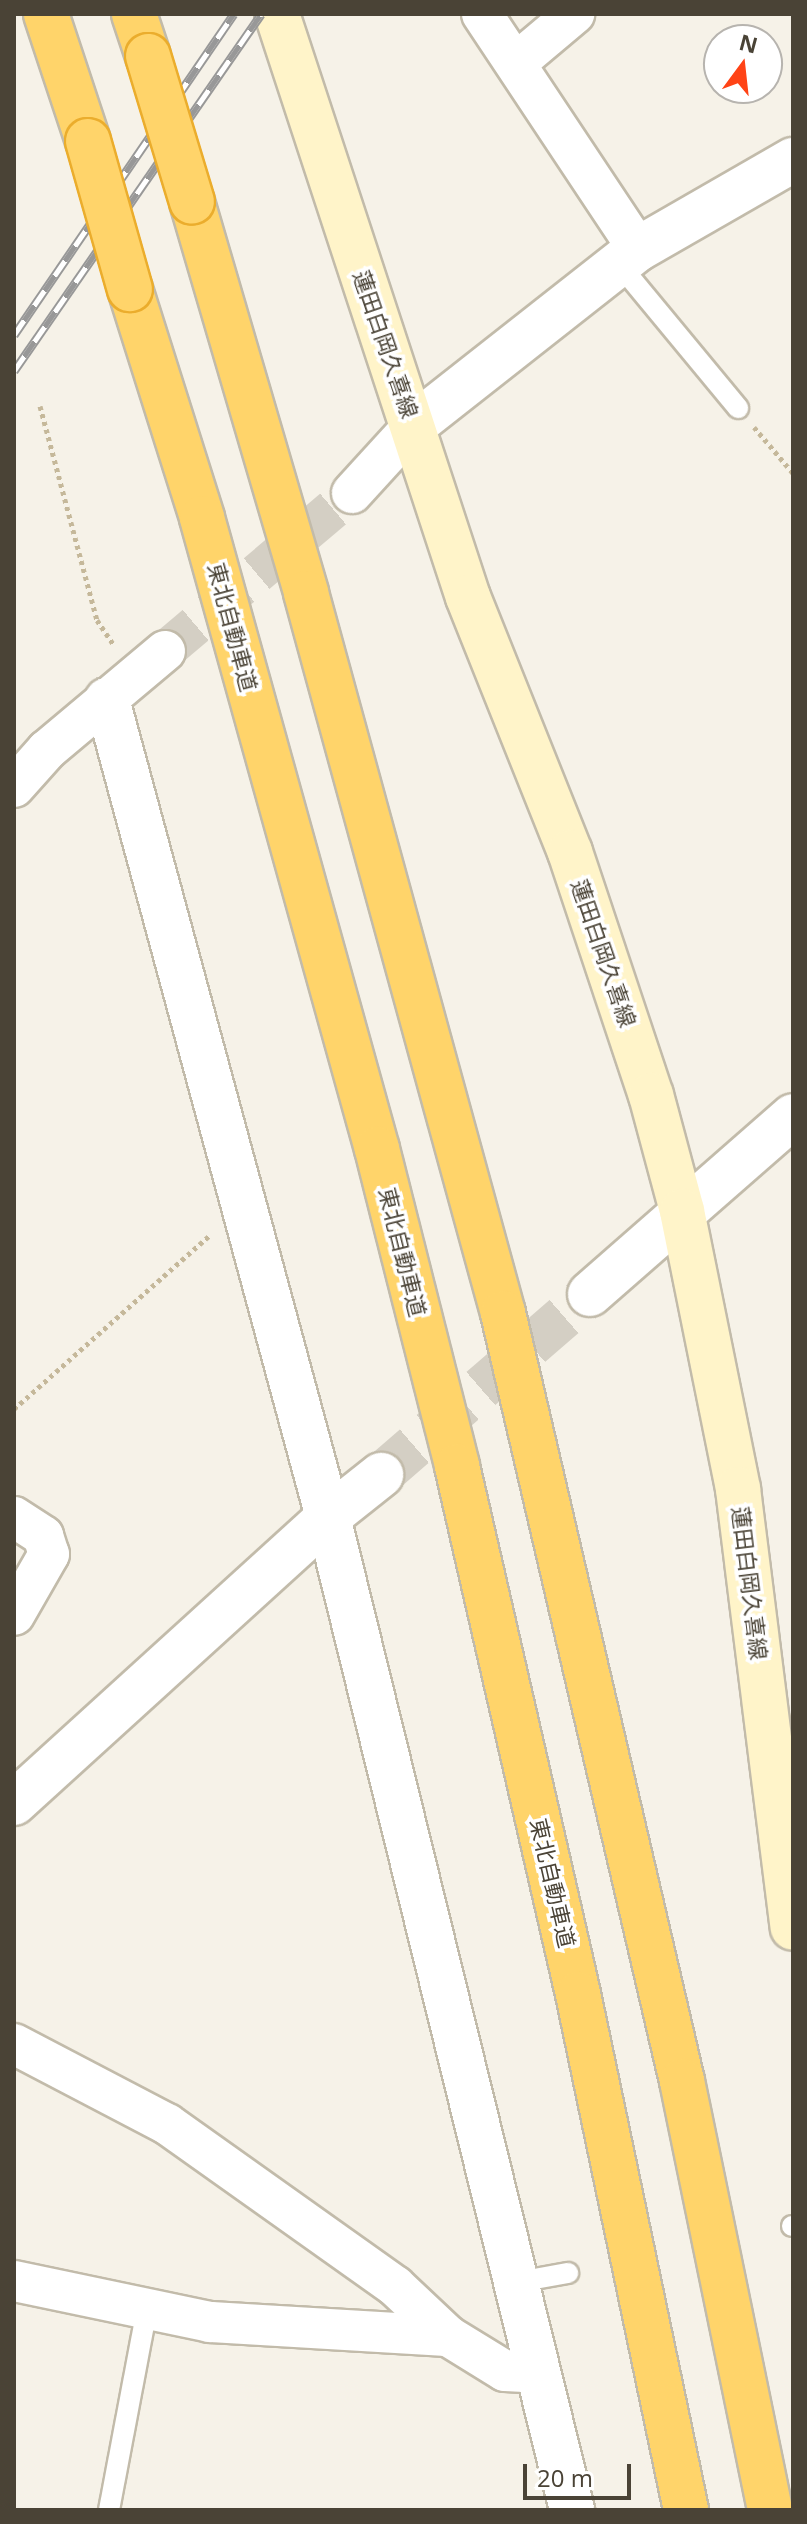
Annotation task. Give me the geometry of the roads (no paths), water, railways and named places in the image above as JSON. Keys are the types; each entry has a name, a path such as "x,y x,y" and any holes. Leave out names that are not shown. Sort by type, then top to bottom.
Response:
{"highway":[{"name":"東北自動車道","path":"46,14 88,141 130,289 211,549 377,1149 453,1451 578,1994 686,2510"},
{"path":"134,14 306,593 503,1313 629,1841 770,2510"}],"main road":[{"name":"蓮田白岡久喜線","path":"277,14 468,597 615,980 682,1211 738,1489 793,1928"}],"street":[{"path":"482,14 517,62 628,257"},
{"path":"517,62 574,14"},
{"path":"352,493 414,425 628,257 793,160"},
{"path":"14,787 136,676"},
{"path":"136,676 244,1205 328,1517 572,2510"},
{"path":"590,1294 793,1116"},
{"path":"14,1803 328,1517 381,1475"},
{"path":"14,1517 43,1536 49,1554 14,1615"},
{"path":"14,2044 167,2124 395,2286 448,2336 505,2371 540,2373"},
{"path":"14,2281 210,2322 448,2336"}],"lane":[{"path":"628,257 738,408"},
{"path":"518,2282 568,2273"},
{"path":"109,2510 147,2309"}],"tunnel":[{"path":"165,651 352,493"},
{"path":"381,1475 590,1294"}],"railway":[{"path":"14,335 234,14"},
{"path":"14,371 261,14"}]}
